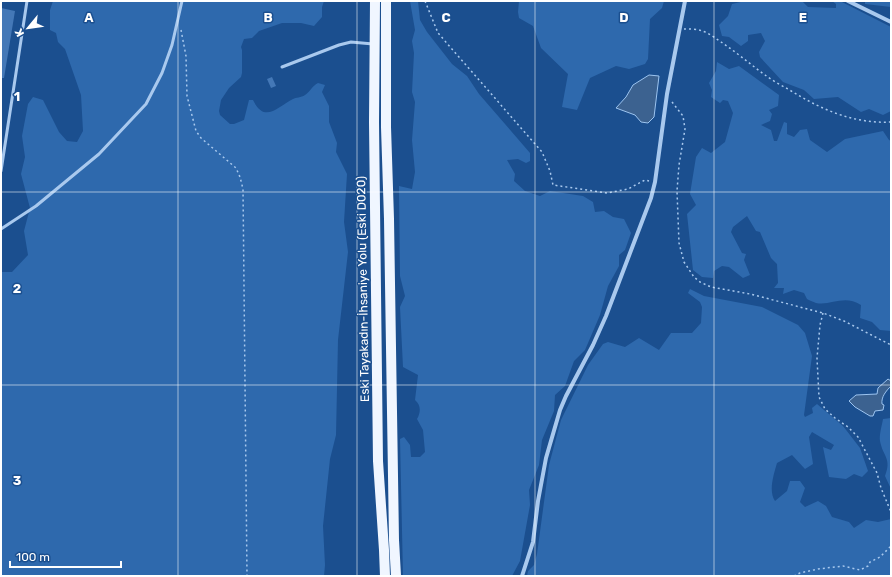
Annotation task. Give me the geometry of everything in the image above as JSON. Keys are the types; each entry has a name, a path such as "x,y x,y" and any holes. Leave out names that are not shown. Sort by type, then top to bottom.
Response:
{"main road":[{"name":"Eski Tayakadın-İhsaniye Yolu (Eski D020)","path":"375,1 374,122 378,461 384,550 384,576"},
{"path":"386,1 386,127 396,576"}],"street":[{"path":"522,576 532,542 546,458 560,410 606,316 648,205 655,182 666,94 685,1"},
{"path":"848,1 882,19 891,22"}],"lane":[{"path":"1,171 27,1"},
{"path":"1,229 36,206 99,154 146,104 162,73 172,44 182,1"},
{"path":"282,67 351,42 374,44"}],"path":[{"path":"425,1 438,34 542,152 550,171 553,185 607,193 628,190 645,180 655,182"},
{"path":"179,16 186,56 187,96 196,131 236,168 243,190 247,576"},
{"path":"680,28 702,31 741,55 766,76 822,108 842,116 861,121 891,122"},
{"path":"666,94 685,122 679,165 678,226 681,252 688,270 700,282 711,287 750,294 823,313 844,321 891,345"},
{"path":"823,313 817,352 818,397 825,409 858,437 877,473 881,488 891,512"},
{"path":"794,576 818,569 843,566 860,570 868,566 870,562 880,557 891,546"}],"shaded area":[{"path":"53,1 324,1 322,7 322,17 314,26 301,23 282,23 259,31 252,38 244,39 241,47 241,77 229,88 221,100 219,111 220,115 230,124 234,124 244,120 249,100 253,100 262,111 272,112 294,98 307,94 318,83 325,85 322,92 329,106 329,122 337,143 336,152 347,174 344,222 348,252 338,340 336,435 330,459 323,526 325,565 324,576 1,576 1,272 12,272 28,255 24,231 30,208 21,174 25,157 22,136 28,104 33,97 43,100 59,132 67,141 77,142 83,131 81,95 65,49 58,42 56,33 50,30 50,10"},
{"path":"410,1 418,1 420,20 427,32 452,64 467,76 479,94 530,153 530,161 526,163 518,159 507,160 515,174 514,181 525,191 540,196 550,191 583,196 593,202 595,212 604,211 613,217 624,219 631,233 625,250 619,255 619,266 608,286 600,315 585,350 574,361 565,386 555,395 554,411 542,440 539,465 529,490 530,505 520,561 512,576 403,576 400,439 404,437 410,445 411,457 420,457 425,452 423,430 417,419 420,411 415,400 418,375 403,367 400,307 405,296 400,276 399,186 412,189 415,172 412,140 415,102 412,92 414,53 412,41 415,30"},
{"path":"519,1 664,1 662,8 650,19 648,59 645,64 629,69 616,66 590,78 577,110 562,107 568,74 541,48 533,26 519,18"},
{"path":"745,1 802,1 808,7 836,8 836,4 832,1 840,1 891,27 891,111 883,115 869,109 861,112 838,97 814,99 804,90 783,82 760,57 759,52 765,41 761,33 748,35 748,41 741,46 729,37 722,36 719,25 728,16 732,4"},
{"path":"865,1 891,1 891,7 865,4"},
{"path":"717,62 729,69 739,66 779,95 778,106 769,110 772,114 770,121 761,125 771,130 774,141 777,141 784,122 787,123 787,134 794,137 800,130 807,129 810,140 827,152 845,139 883,131 891,141 891,331 880,330 872,322 860,318 861,305 855,302 843,300 827,303 816,303 807,299 804,293 794,290 783,294 784,288 774,288 778,283 777,264 771,258 760,232 756,231 747,216 733,227 731,232 742,253 746,254 744,260 750,275 743,278 729,267 722,266 714,271 713,278 702,277 693,270 687,214 696,205 690,194 696,157 702,148 711,153 725,142 733,113 728,101 723,100 720,103 711,97 712,90 709,83 716,71"},
{"path":"649,75 659,76 654,117 648,123 641,122 635,115 616,108 626,97 633,85"},
{"path":"690,289 704,296 762,307 798,325 805,333 812,356 804,415 805,417 813,413 812,408 817,404 843,426 860,448 868,471 862,477 854,474 846,479 829,477 823,447 831,450 834,445 812,432 809,437 813,464 805,469 792,455 777,463 772,482 773,497 775,501 787,491 790,481 800,481 805,488 800,502 805,507 818,501 826,506 832,517 849,522 854,528 866,520 878,522 891,519 891,576 527,576 528,571 534,565 537,554 549,465 561,420 588,365 603,344 608,342 625,347 639,338 659,350 671,333 692,333 701,323 702,307 700,302 688,293"},
{"path":"888,379 891,381 891,386 882,399 882,404 884,405 883,410 875,411 873,416 870,416 855,407 849,401 856,395 877,394 878,388"},
{"path":"891,418 891,489 885,476 888,465 881,446 880,433 883,419"}],"building":[{"path":"1,8 15,11 4,78 1,78"},
{"path":"272,77 276,86 271,88 267,79"}]}
